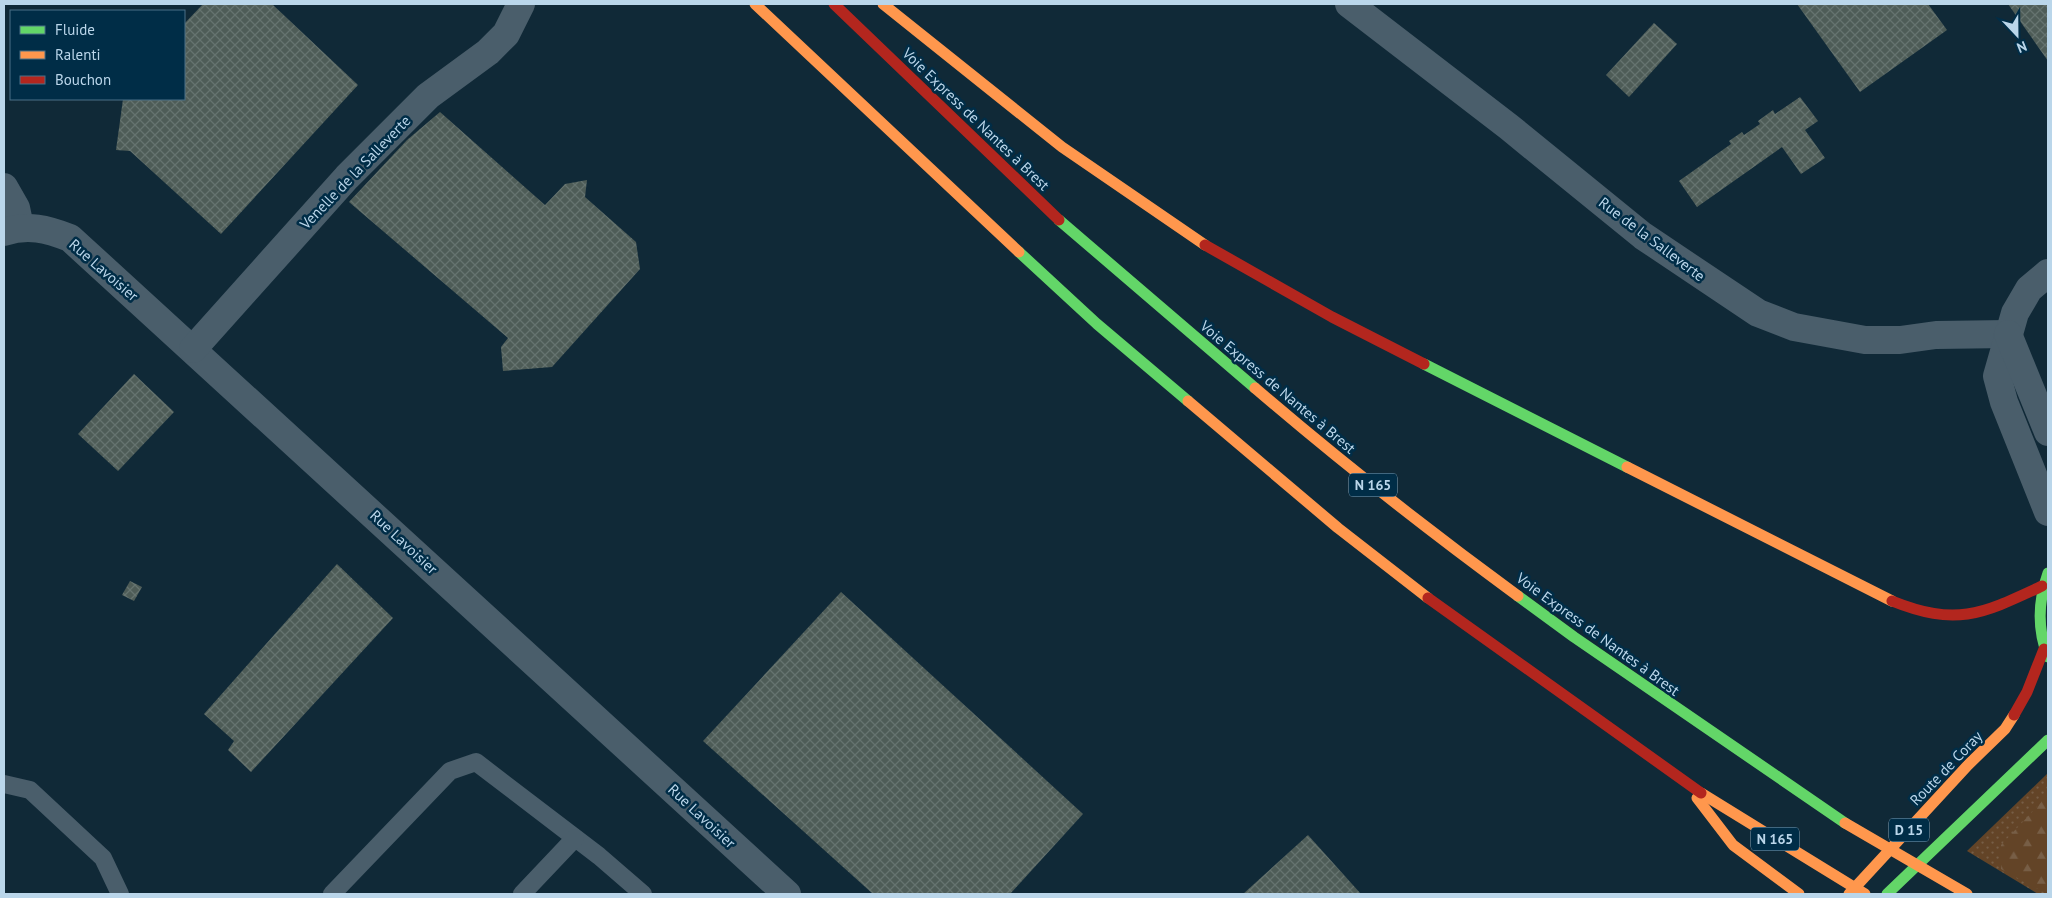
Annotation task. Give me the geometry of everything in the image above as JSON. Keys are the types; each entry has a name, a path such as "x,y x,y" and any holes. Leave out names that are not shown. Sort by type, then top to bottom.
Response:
{"main road":[{"name":"N 165","path":"755,4 942,182 1097,324 1338,528 1446,612 1685,783 1865,894"},
{"name":"Voie Express de Nantes à Brest","path":"834,4 1067,227 1315,439 1430,530 1574,637 1740,752 1854,829 1967,894"},
{"path":"883,4 1062,147 1192,237 1332,317 1884,598 1911,610 1932,616 1968,617 1983,613 2042,586"},
{"path":"2046,653 2039,618 2042,586 2048,573"},
{"name":"Route de Coray","path":"1849,894 1968,765 2005,729 2020,706 2046,653"},
{"name":"D 15","path":"1887,894 2048,740"},
{"path":"1685,783 1733,845 1799,894"}],"street":[{"name":"Venelle de la Salleverte","path":"193,349 347,177 428,96 488,52 506,34 520,4"},
{"name":"Rue de la Salleverte","path":"1349,4 1508,127 1643,236 1758,313 1794,326 1865,340 2008,334"},
{"path":"4,187 16,208 12,229"},
{"name":"Rue Lavoisier","path":"12,229 47,229 70,238 787,894"},
{"path":"2048,273 2029,288 2015,313 1997,376 2004,402 2048,512"},
{"path":"2008,334 2048,432"}],"lane":[{"path":"332,894 450,771 476,762 575,838 643,894"},
{"path":"4,784 30,790 52,810 102,858 120,894"},
{"path":"522,894 575,838"}],"green space":[{"path":"2048,773 2048,894 2038,894 1967,851"},
{"path":"2048,795 2047,894 2001,869 2001,845"}],"building":[{"path":"203,4 272,4 358,85 221,234 130,151 116,150 123,100 185,100 185,23"},
{"path":"1797,4 1928,4 1947,30 1860,92"},
{"path":"2008,4 2048,4 2048,61"},
{"path":"1654,23 1677,44 1629,97 1606,75"},
{"path":"1800,97 1818,121 1805,130 1825,158 1801,174 1782,147 1697,207 1679,181 1731,144 1729,141 1742,132 1744,135 1760,124 1758,121 1773,110 1775,114"},
{"path":"440,112 545,205 565,184 587,180 585,197 636,242 640,269 552,367 503,371 501,347 508,338 349,202 407,140"},
{"path":"134,374 174,412 118,471 78,434"},
{"path":"337,564 393,618 251,772 228,750 234,741 204,714"},
{"path":"130,581 142,587 134,601 122,595"},
{"path":"841,592 1083,814 1010,894 873,894 703,741"},
{"path":"1308,835 1361,894 1243,894"}],"traffic: fast":[{"path":"1059,220 1255,388"},
{"path":"1019,252 1097,324 1188,401"},
{"path":"1424,364 1627,467"},
{"path":"2048,573 2042,594 2040,615 2042,636 2048,657"},
{"path":"1518,596 1574,637 1845,823"},
{"path":"1887,894 2048,740"}],"traffic: slow":[{"path":"755,4 1019,252"},
{"path":"883,4 1062,147 1205,245"},
{"path":"1255,388 1385,495 1518,596"},
{"path":"1188,401 1338,528 1428,598"},
{"path":"1627,467 1892,601"},
{"path":"1849,894 1968,765 2005,729 2014,715"},
{"path":"1701,793 1865,894"},
{"path":"1697,798 1733,845 1799,894"},
{"path":"1845,823 1967,894"}],"traffic: jam":[{"path":"834,4 1059,220"},
{"path":"1205,245 1332,317 1424,364"},
{"path":"1892,601 1934,614 1969,614 2002,604 2042,586"},
{"path":"1428,598 1701,793"},
{"path":"2014,715 2027,692 2044,649"}]}
